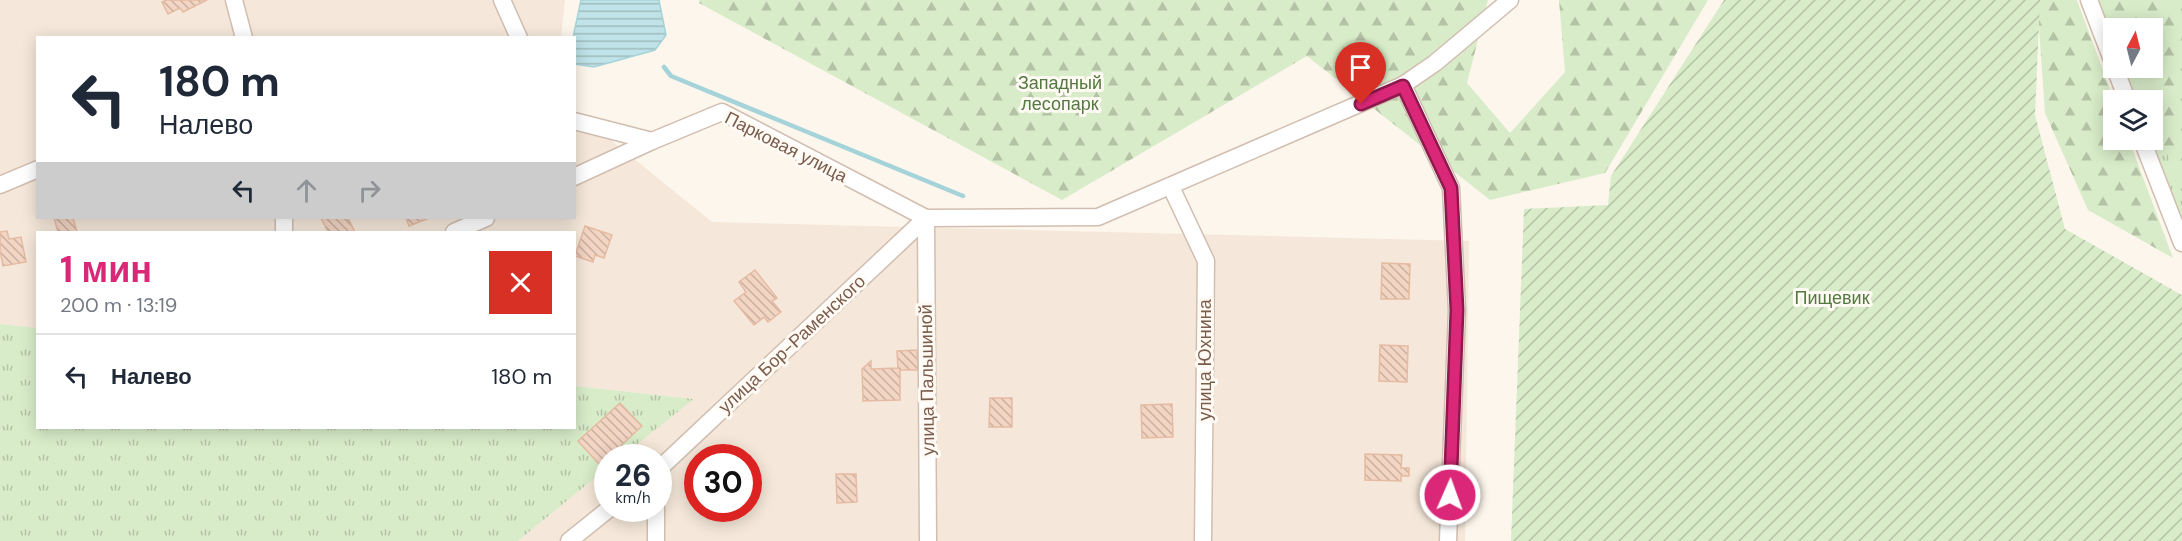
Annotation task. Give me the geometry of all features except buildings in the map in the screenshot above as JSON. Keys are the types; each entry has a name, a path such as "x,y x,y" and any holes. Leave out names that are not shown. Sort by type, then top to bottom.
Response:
{"street":[{"path":"234,0 243,36"},
{"path":"502,0 518,36"},
{"path":"926,218 1098,217 1403,86 1435,63 1510,0"},
{"path":"2089,0 2103,37"},
{"path":"1403,86 1451,188 1457,310 1448,541"},
{"name":"Парковая улица","path":"652,141 722,112 926,218"},
{"path":"576,122 652,141"},
{"path":"576,176 652,141"},
{"path":"2146,150 2182,243"},
{"path":"0,185 36,169"},
{"name":"улица Юхнина","path":"1171,187 1206,261 1203,541"},
{"name":"улица Бор-Раменского","path":"672,457 926,218"},
{"name":"улица Пальшиной","path":"926,218 928,541"},
{"path":"456,231 484,219"},
{"path":"569,541 594,521"},
{"path":"656,522 656,541"}],"shaded area":[{"path":"0,0 565,0 561,36 36,36 36,219 576,219 576,112 712,222 1469,241 1465,541 518,541 594,479 594,522 672,522 672,444 637,444 693,399 576,386 576,231 36,231 36,328 0,324"}],"green space":[{"name":"Западный лесопарк","path":"699,0 1488,0 1467,83 1510,133 1565,72 1559,0 1708,0 1605,173 1490,200 1307,56 1062,200 699,3"},
{"name":"Пищевик","path":"1724,0 2040,0 2035,115 2065,229 2182,295 2182,541 1511,541 1524,209 1608,205 1611,176"},
{"path":"2037,0 2077,0 2103,70 2103,78 2106,78 2110,90 2103,90 2103,150 2133,150 2173,258 2088,210 2045,113"},
{"path":"2098,0 2182,0 2182,227 2154,150 2163,150 2163,90 2131,90 2127,78 2163,78 2163,18 2104,18"},
{"path":"2109,0 2182,0 2182,194 2163,143 2163,90 2143,90 2138,78 2163,78 2163,18 2116,18"},
{"path":"0,324 36,328 36,429 576,429 576,386 694,399 637,444 594,444 594,479 518,541 0,541"}],"water":[{"path":"581,0 659,0 666,35 655,50 594,67 576,64 576,36 573,36"}],"waterway":[{"path":"664,67 671,76 963,196"}],"route":[{"path":"1361,104 1403,86 1451,188 1457,310 1450,495"}]}
